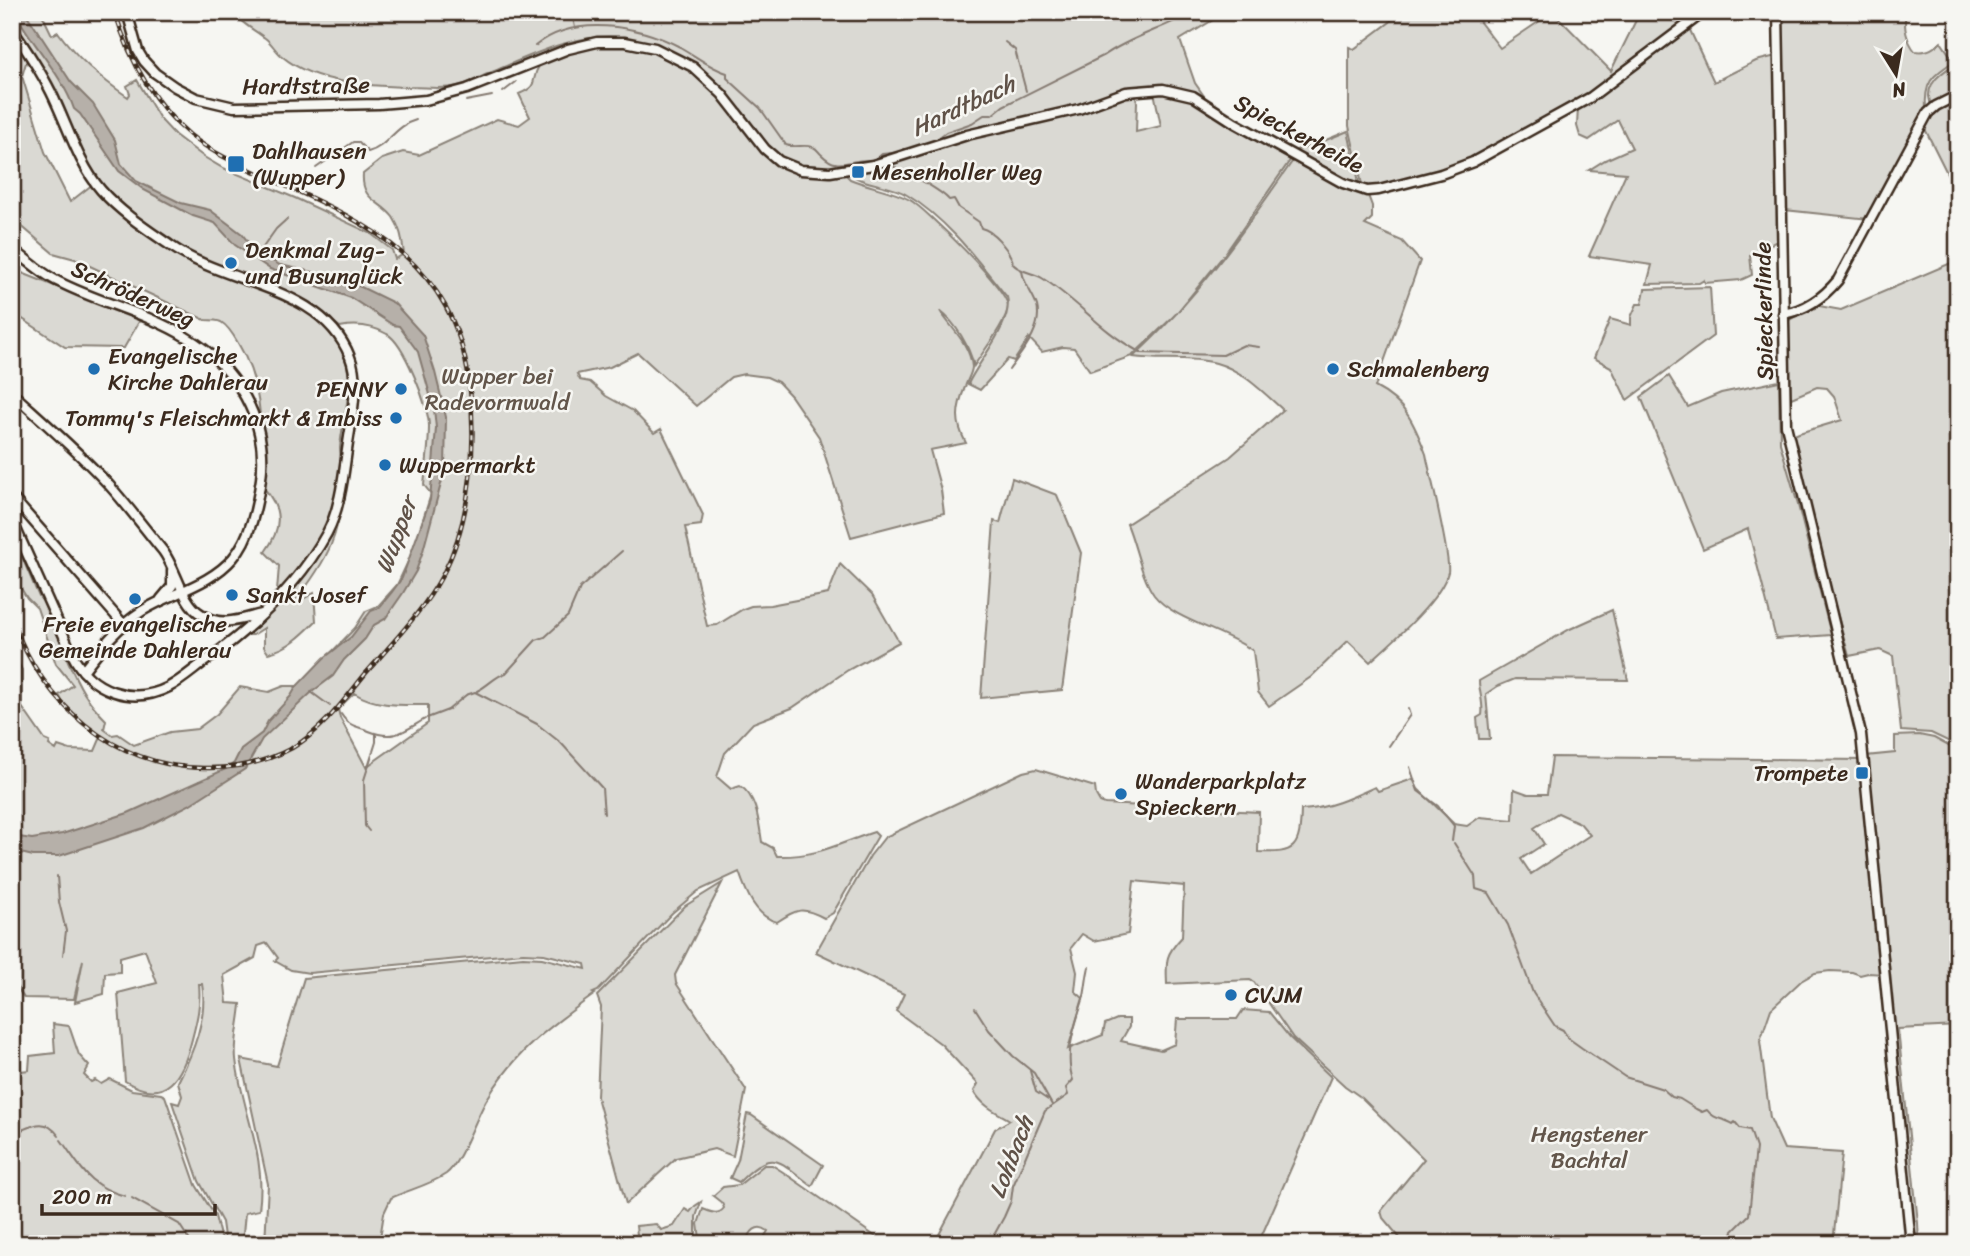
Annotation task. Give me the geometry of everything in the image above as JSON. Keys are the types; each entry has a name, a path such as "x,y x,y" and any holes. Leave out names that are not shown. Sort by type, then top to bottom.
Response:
{"main road":[{"name":"Hardtstraße","path":"127,12 138,51 155,73 196,98 234,107 379,104 426,100 467,89 568,49 597,42 625,42 655,48 687,63 707,79 728,101 760,143 779,161 806,171 844,170"},
{"name":"Spieckerheide","path":"844,170 898,159 967,135 1079,109 1126,92 1163,89 1193,96 1235,123 1352,187 1364,191 1379,190 1460,169 1486,156 1602,90 1704,12"},
{"name":"Spieckerlinde","path":"1777,12 1785,401 1789,443 1859,726 1911,1244"},
{"path":"12,29 46,81 86,166 102,191 184,255 265,287 313,311 333,328 350,356 355,382 352,417 334,515 320,545 265,613 234,641 174,684 153,693 114,693 97,684 83,671 72,654 12,520"},
{"path":"1783,314 1797,311 1816,301 1838,280 1928,113 1942,102 1958,95"},
{"name":"Schröderweg","path":"12,248 59,282 188,338 234,379 257,424 262,456 260,489 250,528 240,549 216,573 156,603 124,625 83,671"},
{"path":"12,393 64,439 109,485 169,560 192,607 200,614 214,620 232,622 265,613"},
{"path":"12,497 124,625"},
{"path":"156,603 172,586 169,560"}],"green space":[{"name":"Wupper bei Radevormwald","path":"12,12 41,12 52,35 58,32 90,68 128,97 130,94 127,86 137,80 160,119 175,135 204,157 370,233 392,250 395,259 404,254 398,226 388,211 368,195 363,174 382,159 403,152 419,155 497,119 519,125 530,117 519,94 530,88 539,66 553,56 600,45 652,51 684,65 698,75 718,95 761,150 782,167 804,174 844,173 850,179 910,200 948,233 981,268 995,284 1008,306 999,328 974,366 969,351 961,336 940,311 968,351 972,367 958,409 958,422 966,443 930,450 944,513 851,537 819,437 778,382 767,377 744,374 731,377 696,406 638,353 610,367 577,374 580,380 590,382 606,396 633,411 654,433 661,429 703,515 701,525 685,527 707,626 717,625 751,606 828,594 840,564 872,595 899,642 848,670 792,708 753,723 725,753 717,777 731,789 740,786 750,796 762,842 773,848 777,856 816,852 874,832 878,836 833,913 824,918 800,911 777,922 769,919 752,902 739,872 698,891 672,913 598,991 593,993 595,994 522,1053 487,1099 452,1168 433,1181 391,1198 384,1213 379,1244 265,1244 268,1184 241,1059 277,1066 304,978 523,957 542,958 586,969 585,964 544,954 523,953 309,973 291,970 275,961 278,958 267,943 258,946 255,958 224,975 227,1003 241,1004 236,1059 257,1152 261,1190 259,1210 245,1213 242,1244 225,1244 222,1222 199,1181 172,1102 179,1104 182,1096 178,1082 198,1034 203,1009 202,984 199,984 197,1019 184,1064 171,1083 162,1089 152,1090 125,1081 118,993 157,983 145,950 120,957 120,972 105,973 104,994 75,1002 83,960 74,999 24,998 12,980 12,651 22,670 22,707 45,740 50,742 49,745 56,750 58,746 70,750 95,751 101,737 77,719 59,695 73,685 56,664 37,608 27,598 12,574 12,534 39,597 57,626 76,678 88,699 106,720 104,729 112,735 118,734 134,745 170,732 197,729 217,714 240,687 269,692 284,686 296,686 295,690 355,628 366,611 378,606 397,585 413,551 431,494 424,485 429,426 425,405 408,362 387,334 364,326 340,327 317,310 198,260 111,199 96,181 12,26","holes":["354,693 363,698 390,704 428,705 428,723 366,767 340,718 338,709"]},
{"path":"232,12 1226,12 1180,40 1195,83 1209,103 1185,90 1134,89 1137,102 1136,132 1161,126 1154,92 1185,95 1293,156 1224,255 1176,314 1132,356 1090,371 1074,348 1063,347 1042,352 1029,338 1014,361 1008,359 980,390 968,384 1001,329 1008,307 1007,297 961,242 935,216 907,195 860,179 846,171 873,162 833,169 813,169 794,165 780,157 708,76 677,54 640,40 619,37 587,38 554,47 452,87 378,86 327,78 296,66"},
{"path":"1395,12 1472,12 1500,48 1553,12 1611,71 1640,12 1699,12 1590,95 1459,166 1377,188 1363,189 1349,126 1349,47 1354,49 1390,22"},
{"path":"1782,12 1922,12 1906,14 1905,29 1912,47 1915,51 1926,51 1941,42 1954,61 1940,71 1928,86 1926,110 1869,219 1785,210"},
{"path":"1689,28 1714,82 1756,61 1776,56 1779,240 1750,255 1752,275 1741,280 1647,284 1652,265 1589,256 1626,173 1589,170 1632,148 1618,120 1589,140 1580,136 1577,126 1578,107 1614,85"},
{"path":"12,32 28,56 22,76 45,152 70,202 93,184 174,249 261,287 303,310 335,340 345,359 349,381 340,448 343,471 340,513 324,559 293,604 314,593 316,621 282,648 268,653 264,647 264,628 253,635 242,635 265,613 269,598 277,591 279,566 265,552 275,535 278,519 274,503 263,487 260,413 247,360 233,334 221,322 205,320 75,259 53,253 12,218"},
{"path":"1958,62 1958,91 1930,102 1933,83"},
{"path":"1958,98 1958,195 1924,127 1936,109"},
{"path":"1348,131 1360,187 1343,181 1292,151 1309,147"},
{"path":"1294,159 1355,192 1367,193 1372,206 1372,218 1365,225 1402,241 1420,261 1375,387 1402,407 1422,443 1443,534 1448,572 1444,583 1426,608 1370,662 1348,641 1311,677 1269,706 1258,692 1253,651 1174,611 1154,595 1127,524 1230,457 1283,410 1252,382 1226,366 1195,360 1133,357 1199,287"},
{"path":"1958,260 1958,746 1931,733 1901,731 1893,656 1880,650 1849,656 1790,442 1794,435 1842,420 1834,396 1827,388 1817,387 1789,399 1788,321 1814,305 1841,310"},
{"path":"12,269 140,320 124,348 65,347 12,312"},
{"path":"1710,287 1713,336 1627,400 1611,367 1594,358 1610,319 1631,325 1631,317 1637,304 1642,304 1645,289"},
{"path":"1669,376 1688,407 1721,393 1779,381 1780,443 1831,635 1776,639 1748,529 1703,549 1641,397"},
{"path":"1012,478 1057,495 1081,553 1062,690 981,698 994,521 1000,523"},
{"path":"1612,610 1628,680 1515,679 1486,694 1490,739 1479,739 1477,718 1482,715 1482,711 1479,681 1570,629"},
{"path":"1919,735 1934,738 1958,751 1958,1026 1898,1029 1918,1223 1919,1244 1914,1244 1866,756 1895,753 1895,736"},
{"name":"Hengstener Bachtal","path":"1552,757 1864,760 1884,974 1860,975 1830,971 1815,973 1801,981 1771,1009 1760,1041 1770,1118 1784,1149 1842,1153 1833,1244 1405,1244 1383,1218 1381,1211 1424,1159 1362,1098 1293,1038 1254,982 1167,984 1168,958 1182,937 1184,886 1134,881 1128,934 1094,941 1082,934 1071,948 1077,972 1075,991 1083,998 1068,1049 1103,1035 1105,1024 1117,1019 1129,1019 1129,1027 1121,1041 1161,1050 1175,1044 1177,1019 1237,1019 1243,1010 1269,1012 1290,1038 1331,1077 1258,1244 934,1244 995,1129 1010,1120 981,1101 974,1091 978,1084 941,1044 896,1011 904,994 816,952 870,856 885,837 1023,772 1036,769 1095,787 1100,802 1105,804 1259,812 1258,852 1281,852 1293,846 1299,833 1301,810 1330,805 1375,787 1378,791 1413,779 1418,789 1454,824 1467,826 1480,817 1513,820 1514,789 1528,794 1547,794","holes":["1558,813 1580,823 1590,835 1531,874 1521,859 1544,844 1534,828"]},
{"path":"722,883 675,975 676,983 746,1090 733,1156 714,1149 676,1158 626,1204 597,1097 601,1007 597,996 685,906"},
{"path":"53,1024 69,1026 79,1055 89,1066 84,1075 91,1082 95,1080 101,1084 110,1079 132,1090 165,1096 196,1185 215,1216 222,1244 12,1244 12,1072 29,1070 30,1056 55,1053"},
{"path":"747,1114 823,1165 812,1186 776,1161 760,1164 739,1182 730,1178 738,1160"},
{"path":"764,1165 772,1165 783,1172 886,1244 760,1244 768,1231 761,1228 752,1232 748,1244 710,1244 709,1238 700,1239 698,1224 703,1209 717,1213 724,1208 713,1196 723,1187 739,1185"},
{"path":"701,1202 696,1217 696,1241 693,1243 697,1244 638,1244 636,1226 656,1224 661,1230 674,1226 685,1209 690,1212"}],"shaded area":[{"path":"15,12 25,12 71,82 93,104 115,140 121,164 136,181 181,203 210,210 242,234 255,251 280,265 327,275 394,303 423,335 446,417 445,469 423,551 416,571 385,619 374,625 333,676 262,739 245,769 189,805 144,828 59,856 33,856 12,851 12,836 32,839 62,834 128,813 226,769 234,763 241,749 262,733 268,721 296,687 324,658 351,637 371,611 379,608 402,578 430,500 436,428 434,409 418,352 399,326 393,325 351,298 270,269 235,245 215,223 193,216 144,190 119,171 74,109 62,84"}],"waterway":[{"path":"572,12 575,28"},
{"name":"Hardtbach","path":"930,144 946,132 972,123 984,115 992,115 1003,106 1192,12"},
{"name":"Hardtbach","path":"535,46 551,36 587,26 606,26 645,33 680,47 727,73 727,78 760,108 786,145 813,147 831,162 839,164 873,160 882,154 902,152"},
{"path":"1005,42 1015,50 1026,91"},
{"name":"Hardtbach","path":"503,92 516,82"},
{"name":"Hardtbach","path":"466,101 492,96"},
{"name":"Hardtbach","path":"316,168 353,142 358,142 368,152 375,149 402,127 416,120"},
{"path":"891,166 921,180 949,200 954,199 959,208 999,240 1016,267 1039,276 1054,286 1111,334 1136,350"},
{"name":"Hardtbach","path":"259,253 276,229 287,219"},
{"path":"1009,370 1030,340 1037,323 1037,306 1022,271"},
{"path":"1140,353 1223,355 1244,345 1259,347"},
{"path":"477,691 506,673 536,640 545,637 568,616 580,588 622,551"},
{"path":"311,692 330,706"},
{"path":"427,718 448,710 466,695 475,692 537,724 561,743 602,788 604,814"},
{"path":"1389,746 1410,715 1408,709"},
{"path":"341,714 354,726 385,735 398,733 425,719"},
{"path":"369,831 365,826 364,780 376,734"},
{"path":"1410,767 1418,791 1438,806 1454,826 1452,841"},
{"path":"1454,843 1475,876 1476,889 1489,893 1508,925 1533,993 1555,1026 1625,1077 1663,1089 1672,1097 1702,1112 1707,1110 1716,1117 1733,1124 1735,1122 1740,1128 1750,1130 1756,1148 1749,1215 1733,1231 1731,1244"},
{"path":"57,876 59,902 66,931 63,955"},
{"name":"Lohbach","path":"989,1244 1011,1201 1013,1186 1045,1111 1068,1095 1066,1088 1073,1080 1070,1050 1089,967"},
{"path":"975,1008 989,1030 1013,1056 1034,1073 1052,1105"},
{"path":"1030,1071 1036,1092 1048,1100"},
{"path":"12,1134 43,1124 59,1136"},
{"path":"61,1140 94,1182 125,1196"},
{"path":"132,1198 179,1224 192,1244"},
{"path":"763,1240 770,1244"}],"railway":[{"path":"12,620 25,650 62,703 85,724 111,742 139,756 170,764 215,768 260,761 292,748 314,732 408,625 443,574 453,552 466,505 472,454 469,380 460,340 445,306 426,278 403,254 375,233 312,198 243,167 190,135 165,109 144,79 127,46 115,12"}],"place":[{"name":"Dahlhausen (Wupper)","path":"236,164"},
{"name":"Mesenholler Weg","path":"858,172"},
{"name":"Denkmal Zug- und Busunglück","path":"231,263"},
{"name":"Evangelische Kirche Dahlerau","path":"94,369"},
{"name":"Schmalenberg","path":"1333,369"},
{"name":"PENNY","path":"401,389"},
{"name":"Tommy's Fleischmarkt & Imbiss","path":"396,418"},
{"name":"Wuppermarkt","path":"385,465"},
{"name":"Sankt Josef","path":"232,595"},
{"name":"Freie evangelische Gemeinde Dahlerau","path":"135,599"},
{"name":"Trompete","path":"1862,773"},
{"name":"Wanderparkplatz Spieckern","path":"1121,794"},
{"name":"CVJM","path":"1231,995"}],"water label":[{"name":"Wupper","path":"396,535"}]}
